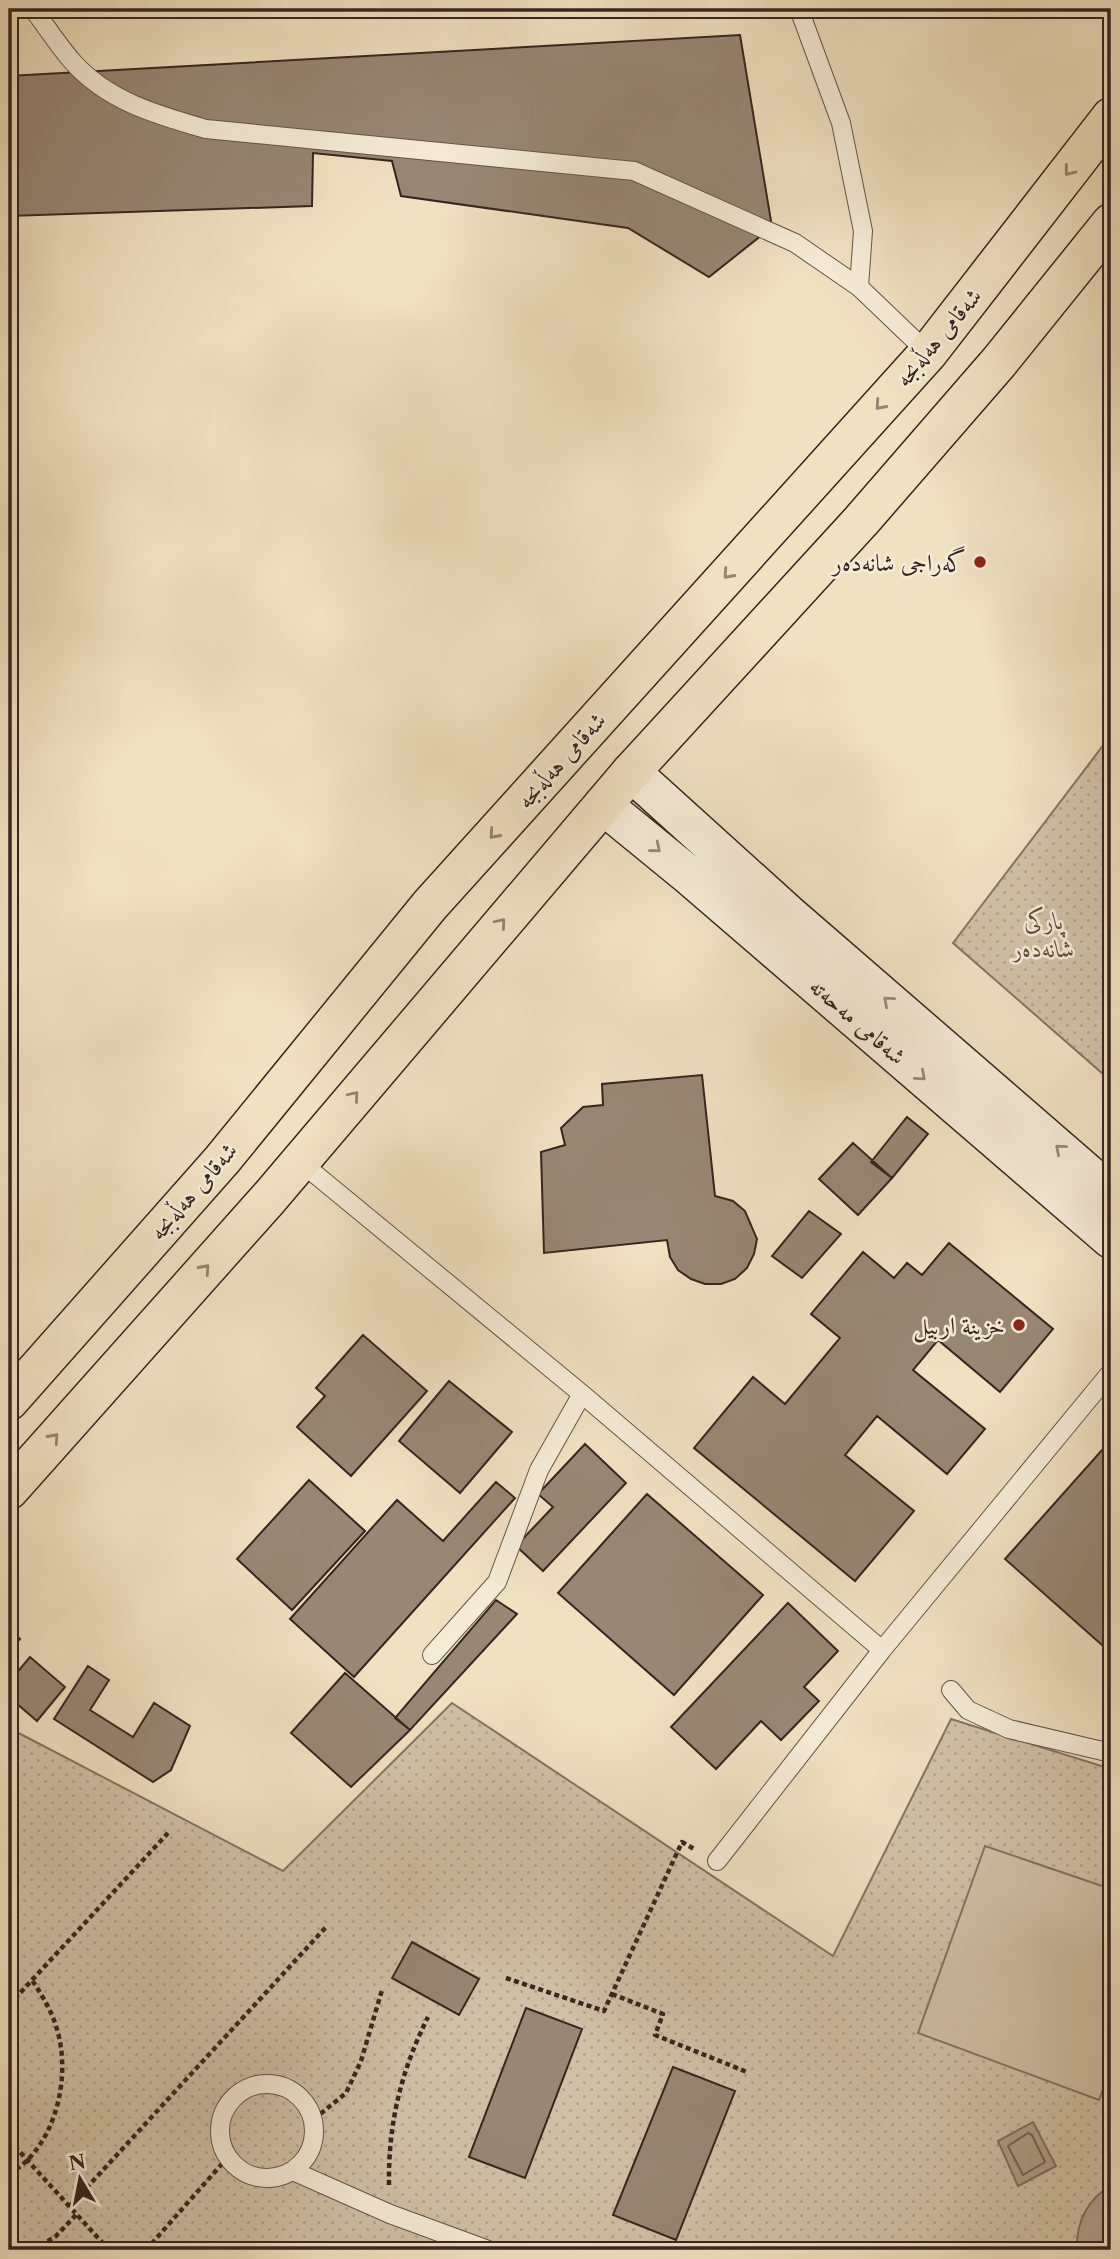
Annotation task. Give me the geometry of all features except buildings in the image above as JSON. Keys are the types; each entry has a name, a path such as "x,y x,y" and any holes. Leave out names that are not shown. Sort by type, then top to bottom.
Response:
{"main road":[{"name":"شەقامی هەڵەبجە","path":"9,1401 252,1121 429,905 938,340 1111,117"},
{"path":"9,1490 270,1196 631,772 861,521 999,362 1111,223"},
{"path":"938,340 999,362"},
{"name":"شەقامی مەحەتە","path":"631,772 788,914 1111,1194"},
{"name":"شەقامی مەحەتە","path":"603,805 691,877 1111,1239"},
{"path":"252,1121 298,1160"}],"lane":[{"path":"33,9 74,63 108,92 153,114 206,129 634,171 796,243 938,340"},
{"path":"799,9 841,124 863,231 859,287"},
{"path":"298,1160 582,1394 882,1650"},
{"path":"717,1861 882,1650 1111,1372"},
{"path":"432,1655 497,1582 539,1470 582,1394"},
{"path":"951,1690 968,1710 1009,1729 1111,1753"},
{"path":"256,2085 285,2087 307,2105 314,2119 311,2149 293,2171 272,2177 250,2175 237,2168 228,2157 220,2128 223,2114 242,2091 256,2085"},
{"path":"293,2171 390,2214 488,2250"}],"path":[{"path":"9,2005 168,1833"},
{"path":"506,1978 604,2011 682,1842 717,1861"},
{"path":"69,2207 327,1926"},
{"path":"9,2174 28,2161 45,2137 55,2113 61,2058 59,2036 51,2011 32,1980"},
{"path":"314,2119 346,2093 361,2061 382,1990"},
{"path":"612,1994 663,2014 655,2035 747,2072"},
{"path":"390,2214 392,2118 406,2065 428,2017"},
{"path":"9,2140 109,2250"},
{"path":"146,2250 228,2157"},
{"path":"33,2250 57,2236 76,2215"}],"green space":[{"name":"پارکی شانەدەر","path":"1111,735 1111,1081 953,943"},
{"path":"452,1703 833,1956 951,1719 1111,1769 1111,2250 9,2250 9,1728 283,1871"},
{"path":"985,1846 1111,1889 1111,2067 1099,2100 918,2033"}],"water":[{"path":"1033,2122 1056,2166 1018,2186 998,2141"},
{"path":"1111,2185 1111,2250 1077,2250 1081,2222 1089,2205"}],"place":[{"name":"گەراجی شانەدەر","path":"980,562"},
{"name":"خزينة اربيل","path":"1019,1325"}]}
